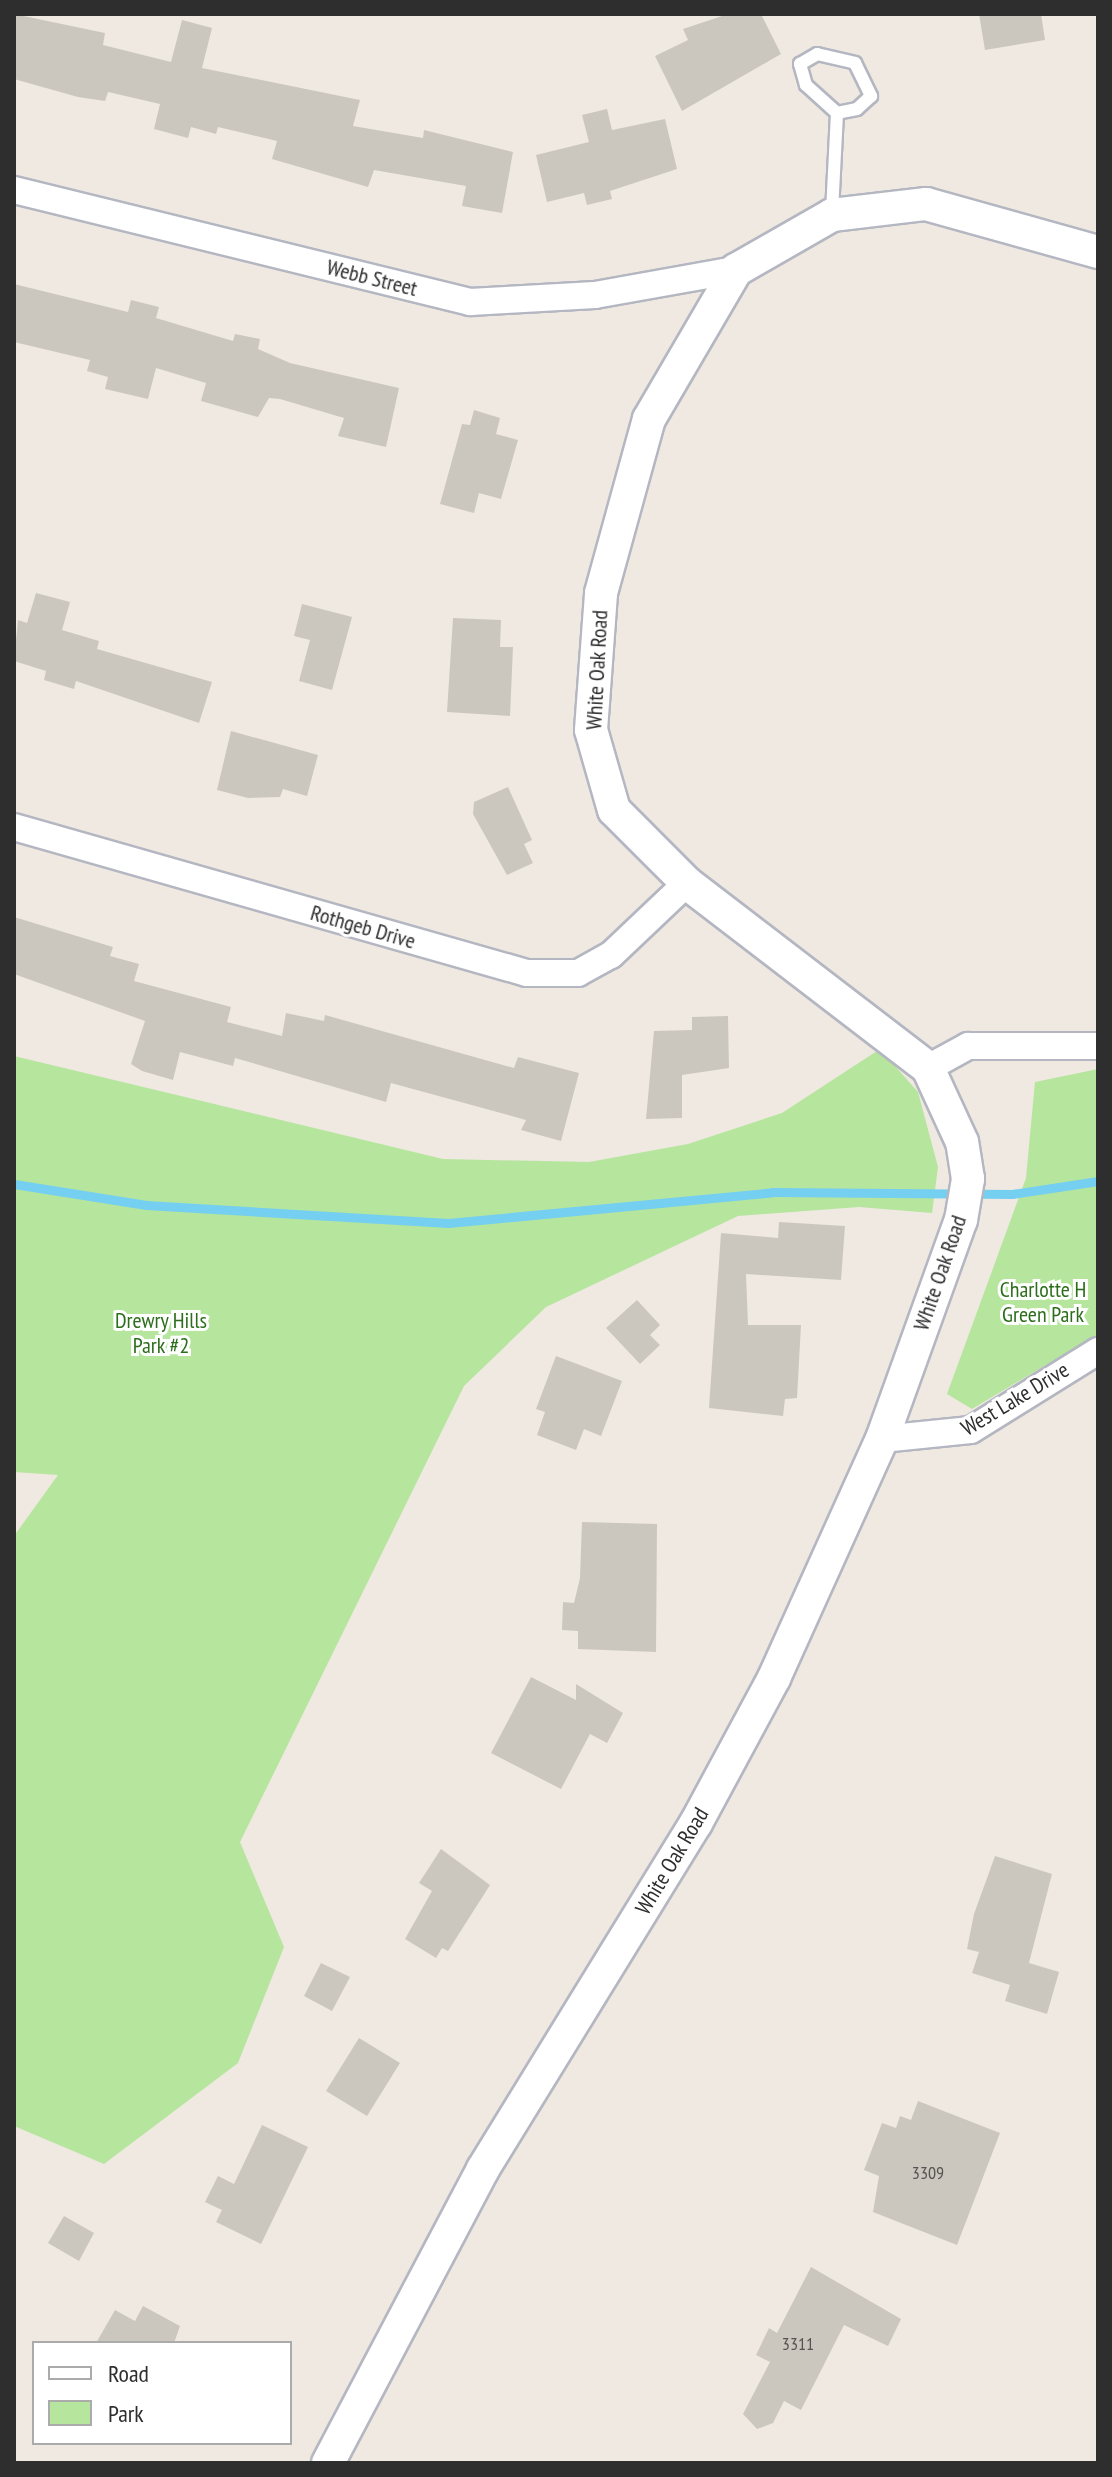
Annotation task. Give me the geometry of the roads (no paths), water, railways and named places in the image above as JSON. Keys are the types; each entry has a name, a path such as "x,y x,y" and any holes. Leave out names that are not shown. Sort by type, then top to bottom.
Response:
{"street":[{"name":"Webb Street","path":"14,190 470,302 595,295 736,270"},
{"name":"White Oak Road","path":"328,2463 483,2169 740,1745 882,1439 961,1220 968,1179 950,1104 928,1068 687,883 614,810 591,730 601,593 649,419 736,270 832,215 926,204 1098,252"},
{"name":"Rothgeb Drive","path":"14,827 527,973 578,973 611,955 687,883"},
{"path":"928,1068 968,1046 1098,1046"},
{"name":"West Lake Drive","path":"882,1439 971,1430 1098,1351"}],"lane":[{"path":"817,54 855,63 871,96 837,113 806,85 800,64 817,54"},
{"path":"832,215 837,113"}],"waterway":[{"path":"14,1184 146,1205 448,1223 773,1192 1012,1194 1098,1181"}],"park label":[{"name":"Charlotte H Green Park","path":"1043,1302"},
{"name":"Drewry Hills Park #2","path":"161,1332"}]}
